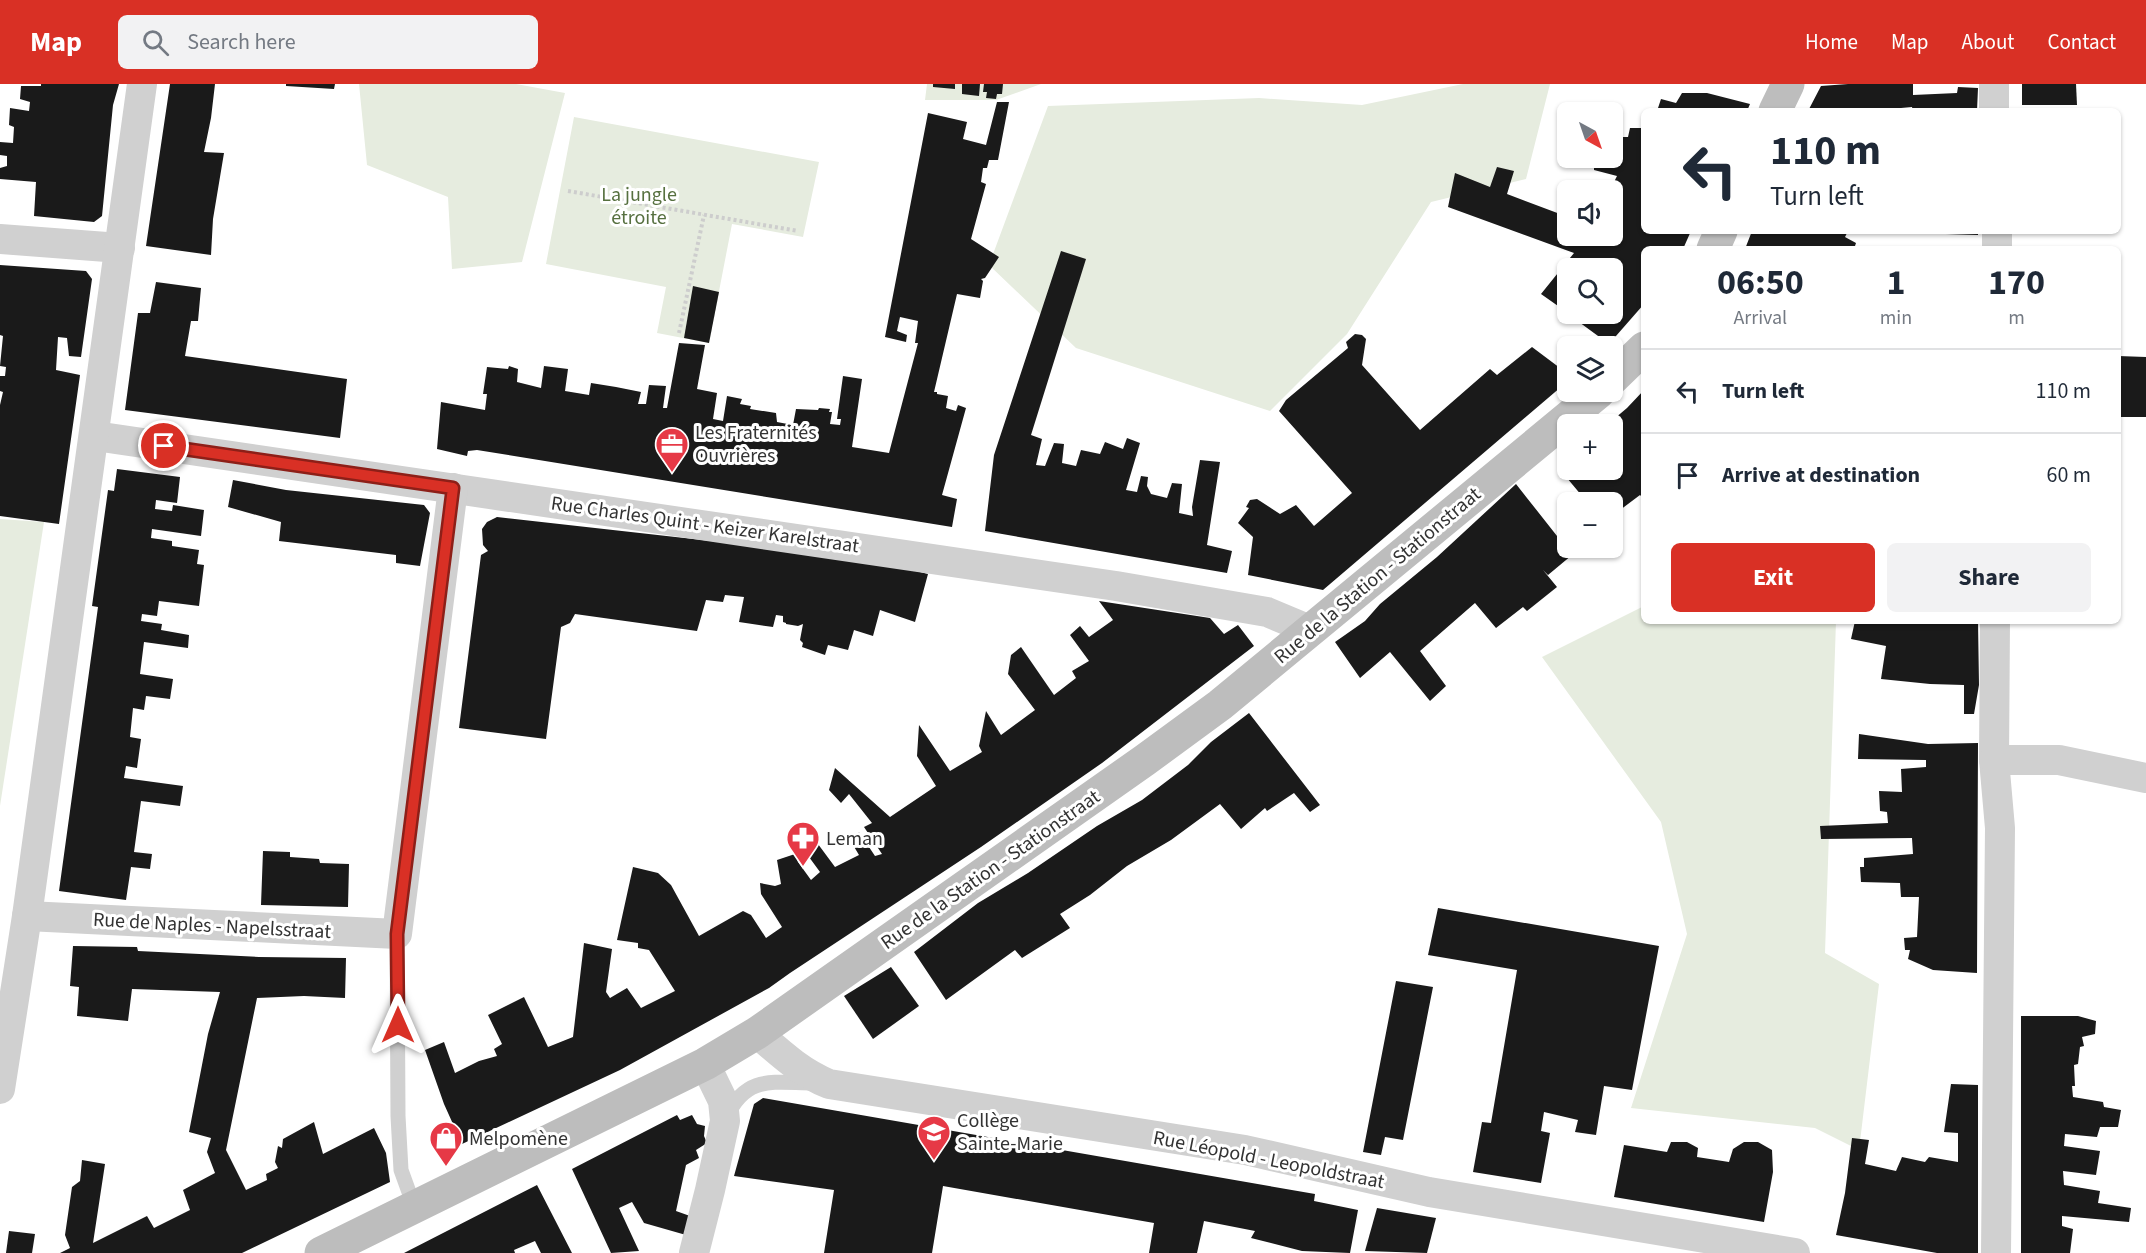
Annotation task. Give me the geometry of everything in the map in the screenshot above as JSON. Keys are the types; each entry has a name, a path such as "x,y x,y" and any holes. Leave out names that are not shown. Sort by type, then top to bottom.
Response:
{"street":[{"path":"0,1089 27,916 95,436 142,84"},
{"path":"1776,108 1788,84"},
{"path":"1994,84 1994,108"},
{"path":"0,239 120,248"},
{"path":"1623,369 1641,351"},
{"name":"Rue de la Station - Stationstraat","path":"321,1253 705,1064 757,1033 1220,705 1587,402"},
{"name":"Rue Charles Quint - Keizer Karelstraat","path":"95,436 1116,586 1267,612 1310,630"},
{"path":"397,934 453,488"},
{"path":"1995,624 1994,760 2000,828 1996,1253"},
{"path":"1994,760 2060,760 2146,778"},
{"name":"Rue de Naples - Napelsstraat","path":"27,916 397,934"},
{"name":"Rue Léopold - Leopoldstraat","path":"757,1033 811,1077 829,1084 1245,1150 1430,1192 1795,1253"},
{"path":"694,1253 725,1121 723,1101 705,1064"}],"lane":[{"path":"397,934 398,1116 401,1170 414,1206"},
{"path":"725,1121 733,1104 753,1085 829,1084"}],"path":[{"path":"568,191 798,231"},
{"path":"679,333 704,215"}],"green space":[{"path":"359,84 516,84 565,93 522,262 452,269 448,197 367,165"},
{"path":"927,84 1041,84 996,100 925,100"},
{"path":"1463,84 1550,84 1526,179 1431,202 1347,334 1270,411 1076,348 989,265 1048,106 1259,98 1362,105"},
{"name":"La jungle étroite","path":"574,117 819,162 803,237 732,224 709,343 657,333 666,287 546,264"},
{"path":"0,519 44,522 0,806"},
{"path":"1641,608 1641,624 1836,624 1825,953 1879,984 1859,1150 1815,1128 1631,1108 1687,934 1661,822 1542,657"}],"building":[{"path":"41,84 119,84 113,105 102,216 94,222 34,216 36,182 0,179 0,168 7,166 7,156 0,155 0,142 13,143 14,127 9,125 10,108 29,111 30,102 20,99 21,86 41,86"},
{"path":"170,84 215,84 204,152 224,153 213,219 211,255 146,246"},
{"path":"286,84 335,84 334,89 286,86"},
{"path":"933,84 955,84 955,89 933,87"},
{"path":"962,84 980,84 979,96 962,94"},
{"path":"984,84 1003,84 1002,94 997,94 996,99 986,98 987,92 983,92"},
{"path":"1913,84 1913,95 1957,93 1958,87 1978,88 1977,108 1810,108 1821,86"},
{"path":"2022,84 2076,84 2077,105 2022,105"},
{"path":"1682,93 1707,93 1750,104 1748,108 1658,108 1661,99 1676,103"},
{"path":"997,102 1009,102 998,160 989,160 987,168 983,168 981,182 986,184 971,239 999,257 985,278 981,279 983,281 980,298 957,294 934,392 948,396 946,408 956,411 958,405 966,408 942,495 957,499 952,527 477,450 468,451 467,456 437,449 441,402 485,410 487,394 483,394 487,367 508,369 509,366 518,369 517,382 541,388 544,366 568,369 565,391 589,395 591,383 616,387 641,392 638,404 646,404 649,385 666,386 663,408 667,408 679,343 705,345 697,389 717,393 713,419 723,421 727,396 742,399 740,404 751,406 750,409 776,413 777,422 793,425 796,409 830,409 829,412 832,412 830,424 840,425 841,419 837,419 843,376 862,379 852,447 889,453 918,343 915,343 918,321 900,317 897,331 907,335 906,342 885,337 928,113 967,122 963,139 986,145"},
{"path":"1630,128 1641,128 1641,234 1690,234 1684,246 1641,246 1641,307 1616,336 1598,336 1582,324 1623,324 1623,258 1570,258 1574,253 1448,207 1455,173 1490,187 1497,167 1514,171 1507,194 1557,213 1557,246 1623,246 1623,180 1615,180 1617,176 1594,170 1594,168 1623,168 1623,137 1628,137"},
{"path":"1751,234 1846,234 1845,237 1856,243 1855,246 1746,246"},
{"path":"1061,251 1086,259 1031,435 1042,439 1036,465 1045,466 1054,443 1064,444 1062,463 1076,466 1081,450 1100,454 1105,442 1123,449 1127,438 1140,443 1126,490 1137,492 1141,476 1148,477 1147,486 1151,494 1167,498 1172,483 1182,484 1179,513 1193,516 1192,507 1200,460 1220,462 1207,545 1232,551 1227,573 985,531 994,455"},
{"path":"0,265 86,271 92,279 81,357 69,356 67,338 58,337 56,370 80,375 59,524 0,516 0,405 3,392 0,391 0,376 5,376 6,367 0,366 3,336 0,335"},
{"path":"1557,274 1557,305 1541,294"},
{"path":"156,282 201,288 198,321 191,321 185,356 347,379 340,438 125,410 138,313 150,313"},
{"path":"693,286 719,292 709,343 684,338"},
{"path":"1355,334 1362,335 1366,339 1362,365 1420,430 1490,369 1497,375 1532,347 1557,366 1557,390 1323,590 1248,575 1253,537 1238,523 1249,508 1246,507 1250,500 1257,499 1280,514 1296,505 1314,526 1352,493 1279,411 1286,400 1348,348 1346,342"},
{"path":"2121,356 2146,357 2146,417 2121,417"},
{"path":"1641,393 1641,496 1623,508 1623,492 1579,492 1569,480 1623,480 1623,414 1620,414"},
{"path":"117,469 180,477 177,503 156,500 155,509 172,511 173,505 204,510 201,536 152,529 151,538 172,541 172,546 199,550 197,564 204,565 199,606 159,601 157,616 142,614 141,621 162,624 161,630 189,635 188,648 144,642 140,674 173,679 170,699 146,696 144,710 133,708 130,737 141,739 137,768 126,766 124,778 183,786 180,806 141,801 134,852 152,854 150,869 131,867 126,900 59,891 98,607 92,606 108,490 114,491"},
{"path":"233,480 286,490 424,505 430,513 420,566 396,563 396,555 279,541 281,522 228,507"},
{"path":"1516,484 1557,536 1557,558 1568,558 1548,575 1543,570 1557,587 1527,611 1523,607 1496,628 1475,603 1420,651 1446,686 1430,701 1390,652 1360,678 1335,642 1365,621 1380,604 1437,557"},
{"path":"497,517 738,544 888,564 928,574 915,622 880,610 873,636 854,630 848,650 828,645 825,655 802,647 803,643 800,640 803,624 798,626 786,624 783,622 783,616 776,615 773,627 739,622 744,597 725,595 723,602 706,600 697,631 575,614 570,623 561,627 546,739 459,728 481,555 488,551 483,545 482,529 487,522"},
{"path":"1099,601 1210,618 1224,634 1238,625 1254,646 1102,763 981,847 769,988 620,1070 462,1144 444,1104 425,1050 444,1042 455,1073 479,1061 497,1056 494,1049 502,1044 488,1015 524,997 548,1047 573,1037 584,943 612,949 606,992 610,998 627,988 641,1008 675,991 649,950 638,948 638,943 617,940 633,867 658,873 671,885 699,936 743,911 751,915 766,938 782,927 761,894 760,883 775,886 781,884 777,860 795,854 811,880 820,872 809,857 815,840 835,867 859,855 850,840 859,832 875,856 882,854 864,827 872,823 849,794 841,803 829,790 835,768 890,817 936,786 917,756 919,725 950,771 982,752 979,746 986,711 1001,735 1035,710 1008,674 1011,655 1021,647 1054,695 1076,678 1072,671 1089,661 1070,635 1080,626 1089,637 1113,620"},
{"path":"1854,624 1978,624 1979,685 1974,714 1964,714 1964,685 1881,679 1886,646 1851,639"},
{"path":"1249,713 1320,805 1310,812 1294,793 1267,811 1265,808 1241,829 1220,804 1171,840 1127,866 1090,895 1060,914 1070,928 1022,958 1015,950 946,1000 914,952 978,903 1028,873 1097,826 1142,800 1188,765 1211,742"},
{"path":"1859,734 1928,744 1978,743 1977,973 1933,970 1908,959 1910,950 1905,950 1904,938 1917,937 1919,897 1901,897 1900,883 1861,882 1860,867 1864,867 1864,858 1913,854 1912,838 1821,839 1820,826 1888,823 1887,812 1880,811 1879,791 1902,792 1901,769 1926,767 1926,760 1858,759"},
{"path":"263,851 290,852 290,857 319,859 320,863 349,864 348,907 261,905"},
{"path":"1438,908 1659,946 1632,1090 1604,1086 1596,1135 1575,1132 1578,1120 1544,1112 1541,1131 1550,1133 1541,1183 1473,1172 1482,1122 1491,1123 1517,970 1428,955"},
{"path":"73,946 137,947 138,951 259,957 346,958 345,998 304,996 257,998 226,1150 246,1190 267,1180 266,1174 278,1168 275,1162 278,1146 282,1148 283,1139 314,1122 323,1154 374,1128 386,1153 390,1182 242,1253 60,1253 70,1248 65,1235 72,1187 80,1181 82,1160 105,1164 93,1243 147,1216 154,1228 190,1210 183,1190 215,1173 207,1152 211,1138 189,1132 208,1034 220,992 132,989 128,1021 77,1016 79,987 70,986"},
{"path":"891,967 919,1006 873,1039 844,996"},
{"path":"1396,981 1433,987 1403,1140 1385,1137 1381,1155 1363,1152"},
{"path":"2021,1016 2078,1016 2096,1021 2095,1034 2082,1037 2084,1046 2080,1047 2078,1064 2074,1065 2073,1097 2103,1102 2104,1107 2121,1110 2118,1127 2100,1127 2097,1137 2065,1134 2064,1146 2100,1151 2096,1175 2063,1171 2064,1185 2100,1191 2098,1203 2131,1208 2129,1222 2062,1216 2062,1226 2073,1229 2070,1253 2021,1253"},
{"path":"1951,1084 1978,1085 1978,1253 1937,1253 1836,1235 1845,1193 1852,1138 1869,1140 1865,1164 1896,1171 1902,1157 1925,1162 1929,1157 1958,1162 1958,1133 1944,1132"},
{"name":"Collège Sainte-Marie","path":"763,1098 1315,1194 1314,1201 1358,1210 1350,1253 1302,1251 1251,1238 1255,1231 1204,1221 1197,1253 1149,1253 1154,1223 943,1186 932,1253 824,1253 834,1190 734,1176 754,1104"},
{"path":"677,1115 680,1120 692,1115 697,1124 705,1126 704,1136 707,1143 696,1150 699,1158 686,1165 676,1211 690,1216 686,1235 644,1223 632,1202 619,1208 639,1251 611,1253 572,1169"},
{"path":"1671,1142 1687,1142 1698,1148 1697,1157 1729,1162 1733,1149 1744,1142 1758,1142 1772,1150 1773,1172 1764,1222 1614,1197 1624,1145 1667,1152"},
{"path":"537,1185 572,1253 541,1253 535,1241 514,1250 515,1253 404,1253"},
{"path":"1377,1208 1436,1218 1427,1253 1365,1251"},
{"path":"9,1231 35,1234 32,1253 6,1253"}],"place":[{"name":"Les Fraternités Ouvrières","path":"672,473"},
{"name":"Leman","path":"803,867"},
{"name":"Collège Sainte-Marie","path":"934,1161"},
{"name":"Melpomène","path":"446,1167"}],"route":[{"path":"164,446 453,488 397,934 398,1025"}]}
